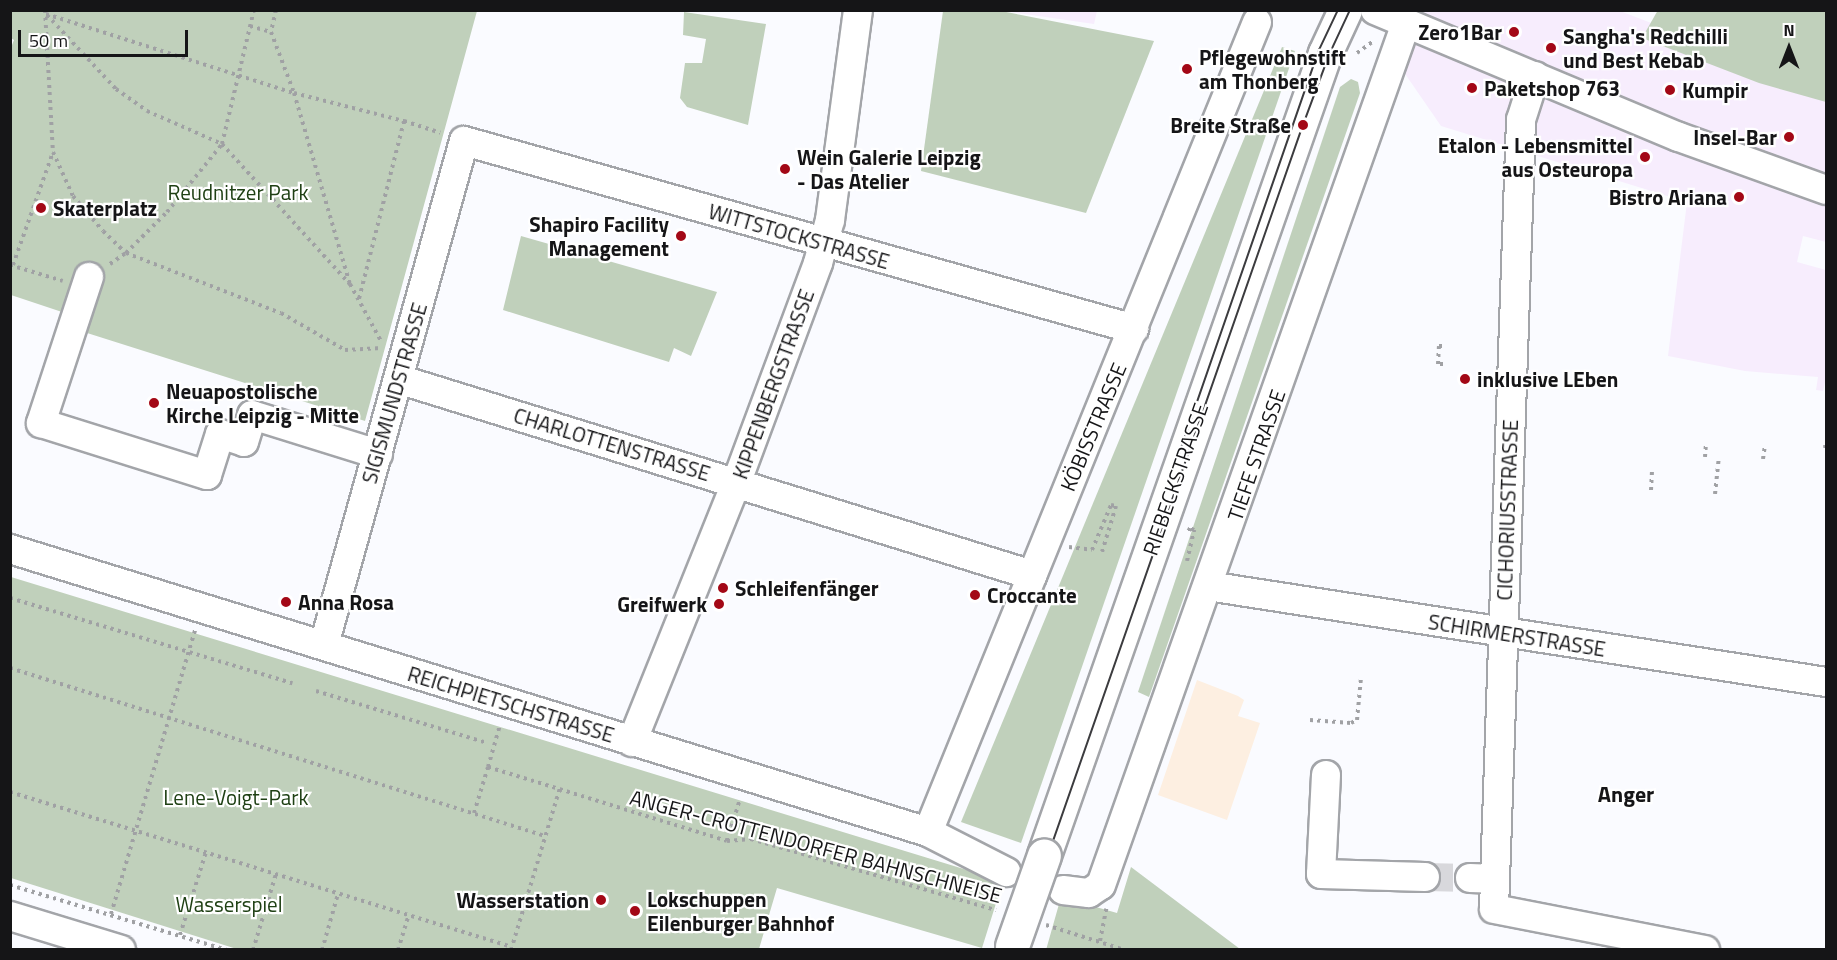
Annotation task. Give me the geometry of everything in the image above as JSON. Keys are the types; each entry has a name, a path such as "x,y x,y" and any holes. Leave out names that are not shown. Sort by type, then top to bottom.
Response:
{"main road":[{"name":"RIEBECKSTRASSE","path":"1012,948 1324,53 1345,10"}],"street":[{"name":"KIPPENBERGSTRASSE","path":"632,742 737,481 818,263 820,243 830,220 858,10"},
{"path":"1375,10 1679,137 1827,190"},
{"name":"KÖBISSTRASSE","path":"928,832 1257,22"},
{"name":"TIEFE STRASSE","path":"1063,890 1089,893 1101,885 1132,831 1208,586 1406,23"},
{"name":"CICHORIUSSTRASSE","path":"1535,76 1521,120 1502,633 1482,879 1494,909 1705,950"},
{"name":"WITTSTOCKSTRASSE","path":"464,141 820,243 1134,328"},
{"name":"SIGISMUNDSTRASSE","path":"324,645 464,141"},
{"path":"89,277 41,423 207,475 220,434 244,442 252,415 378,454"},
{"name":"CHARLOTTENSTRASSE","path":"398,379 737,481 1032,575"},
{"name":"REICHPIETSCHSTRASSE","path":"10,549 928,832 1006,872"},
{"name":"SCHIRMERSTRASSE","path":"1208,586 1827,682"},
{"path":"1326,775 1321,874 1425,877"},
{"path":"10,916 121,950"}],"path":[{"path":"53,152 12,265 71,284 89,277 126,253 167,212 222,144 254,10"},
{"path":"276,10 271,32 294,93 350,284"},
{"path":"46,12 294,93 404,121 464,141"},
{"path":"46,12 116,89 147,111 222,144 350,284 384,347 345,350 281,314 126,253 73,196 53,152 46,12"},
{"path":"250,26 271,32"},
{"path":"1353,56 1377,38"},
{"path":"359,299 404,121"},
{"path":"1443,364 1438,364 1439,346 1444,346"},
{"path":"1705,458 1706,443"},
{"path":"1763,459 1765,445"},
{"path":"1825,445 1827,450"},
{"path":"1715,494 1719,458"},
{"path":"1651,490 1652,470"},
{"path":"1044,544 1092,550 1111,505 1116,506 1102,552"},
{"path":"1183,547 1190,528 1194,530 1183,576 1208,586"},
{"path":"10,598 292,683"},
{"path":"111,914 188,651"},
{"path":"10,668 169,720 545,836"},
{"path":"1310,720 1351,723 1357,720 1361,678"},
{"path":"316,691 484,742"},
{"path":"474,813 507,702"},
{"name":"ANGER-CROTTENDORFER BAHNSCHNEISE","path":"488,767 727,841 751,839 1002,912"},
{"path":"727,841 748,777"},
{"path":"10,792 511,948 560,789"},
{"path":"180,935 206,852"},
{"path":"253,950 276,874"},
{"path":"10,885 227,950"},
{"path":"322,950 338,894"},
{"path":"398,950 409,915"},
{"path":"1036,922 1125,950"}],"shaded area":[{"path":"1004,11 1097,11 1094,24"},
{"path":"1412,11 1620,11 1826,90 1826,242 1803,236 1797,262 1826,270 1826,378 1823,391 1816,390 1818,377 1745,371 1668,356 1687,202 1441,126 1401,68"},
{"path":"1197,680 1244,700 1238,716 1260,723 1227,820 1158,795"}],"green space":[{"path":"1658,10 1826,11 1826,102 1759,83 1642,38"},
{"name":"Reudnitzer Park","path":"11,11 477,11 365,421 65,326 68,314 11,295 10,50 14,40 11,38"},
{"path":"943,11 1001,11 1154,41 1086,213 921,171"},
{"path":"684,12 766,24 748,125 687,107 680,98 685,63 702,63 706,39 683,35"},
{"path":"1282,47 1295,51 1021,843 961,822"},
{"path":"1351,79 1358,82 1360,93 1149,697 1138,692 1340,87"},
{"path":"521,236 717,292 691,356 674,348 669,362 503,310"},
{"name":"Lene-Voigt-Park","path":"11,577 1003,881 982,948 777,888 759,949 240,950 11,878"},
{"path":"1131,867 1240,949 1046,950 1061,897 1117,913"}],"tunnel":[{"path":"1425,877 1470,878"}],"tram line":[{"path":"1179,454 1319,50 1338,10"},
{"path":"1015,950 1303,125 1329,55 1350,10"}],"place":[{"name":"Zero1Bar","path":"1514,32"},
{"name":"Sangha's Redchilli und Best Kebab","path":"1551,48"},
{"name":"Pflegewohnstift am Thonberg","path":"1187,69"},
{"name":"Paketshop 763","path":"1472,88"},
{"name":"Kumpir","path":"1670,90"},
{"name":"Breite Straße","path":"1303,125"},
{"name":"Insel-Bar","path":"1789,137"},
{"name":"Etalon - Lebensmittel aus Osteuropa","path":"1645,157"},
{"name":"Wein Galerie Leipzig - Das Atelier","path":"785,169"},
{"name":"Bistro Ariana","path":"1739,197"},
{"name":"Skaterplatz","path":"41,208"},
{"name":"Shapiro Facility Management","path":"681,236"},
{"name":"inklusive LEben","path":"1465,379"},
{"name":"Neuapostolische Kirche Leipzig - Mitte","path":"154,403"},
{"name":"Schleifenfänger","path":"723,588"},
{"name":"Croccante","path":"975,595"},
{"name":"Anna Rosa","path":"286,602"},
{"name":"Greifwerk","path":"719,604"},
{"name":"Wasserstation","path":"601,900"},
{"name":"Lokschuppen Eilenburger Bahnhof","path":"635,911"}],"district":[{"name":"Anger","path":"1626,795"}],"park label":[{"name":"Wasserspiel","path":"229,904"}]}
